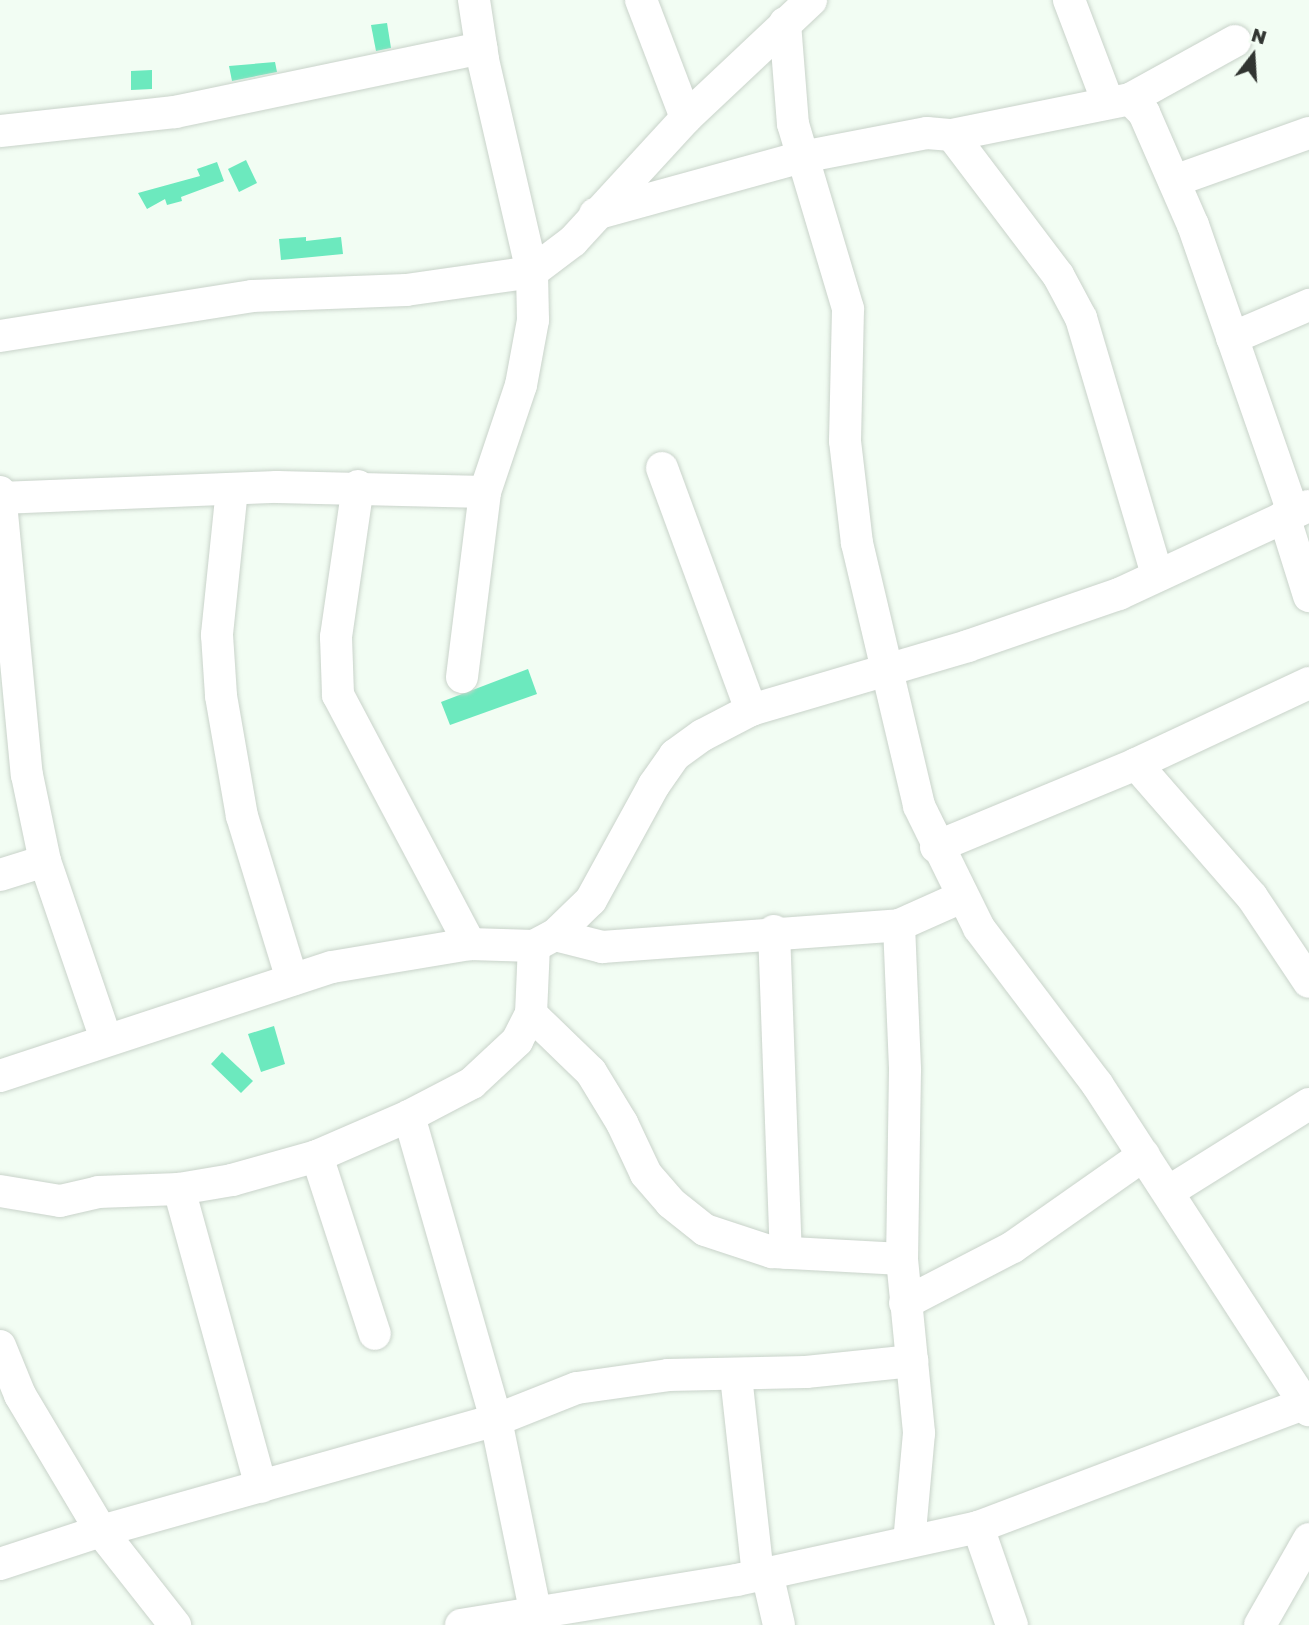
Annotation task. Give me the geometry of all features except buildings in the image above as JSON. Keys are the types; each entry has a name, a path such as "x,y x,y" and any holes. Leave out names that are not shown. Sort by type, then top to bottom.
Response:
{"street":[{"path":"462,677 485,492 521,385 533,320 532,272 481,48 474,0"},
{"path":"641,0 686,118"},
{"path":"0,336 251,296 406,290 532,272 573,241 686,118 810,0"},
{"path":"1069,0 1118,99 1144,113 1174,181 1295,511 1309,596"},
{"path":"463,1625 536,1615 763,1574 978,1527 1306,1407 1097,1084 979,928 936,847 919,806 890,671 857,543 845,441 848,309 793,124 785,23"},
{"path":"595,214 802,157 927,133 952,135 1118,99 1235,41"},
{"path":"0,131 175,112 481,48"},
{"path":"1174,181 1309,133"},
{"path":"952,135 1058,275 1081,318 1157,575"},
{"path":"1232,338 1309,305"},
{"path":"662,468 751,710"},
{"path":"0,498 358,486 485,492"},
{"path":"358,486 336,637 338,695 470,944"},
{"path":"232,489 217,635 221,696 242,816 292,980"},
{"path":"0,492 27,775 45,861 106,1039"},
{"path":"0,1191 60,1200 98,1192 179,1189 232,1180 317,1156 409,1116 472,1083 517,1041 531,1014 545,940 591,900 675,755 751,710 890,671 1041,622 1157,575 1295,511"},
{"path":"936,847 1136,764 1309,683"},
{"path":"1136,764 1252,897 1309,982"},
{"path":"0,875 45,861"},
{"path":"0,1076 292,980 413,950 545,940 602,947 774,931 899,925 962,897"},
{"path":"899,925 905,1070 902,1259 919,1433 909,1542"},
{"path":"774,931 786,1253"},
{"path":"531,1014 591,1072 622,1123 646,1174 671,1203 705,1230 786,1253 902,1259"},
{"path":"1168,1192 1309,1104"},
{"path":"409,1116 496,1420 536,1615"},
{"path":"905,1303 1013,1247 1144,1155"},
{"path":"317,1156 375,1334"},
{"path":"179,1189 261,1487"},
{"path":"0,1346 20,1395 101,1531 175,1625"},
{"path":"0,1564 101,1531 496,1420 577,1388 668,1375 736,1376 912,1361"},
{"path":"736,1376 763,1574 779,1625"},
{"path":"978,1527 1012,1625"},
{"path":"1263,1624 1309,1539"}]}
